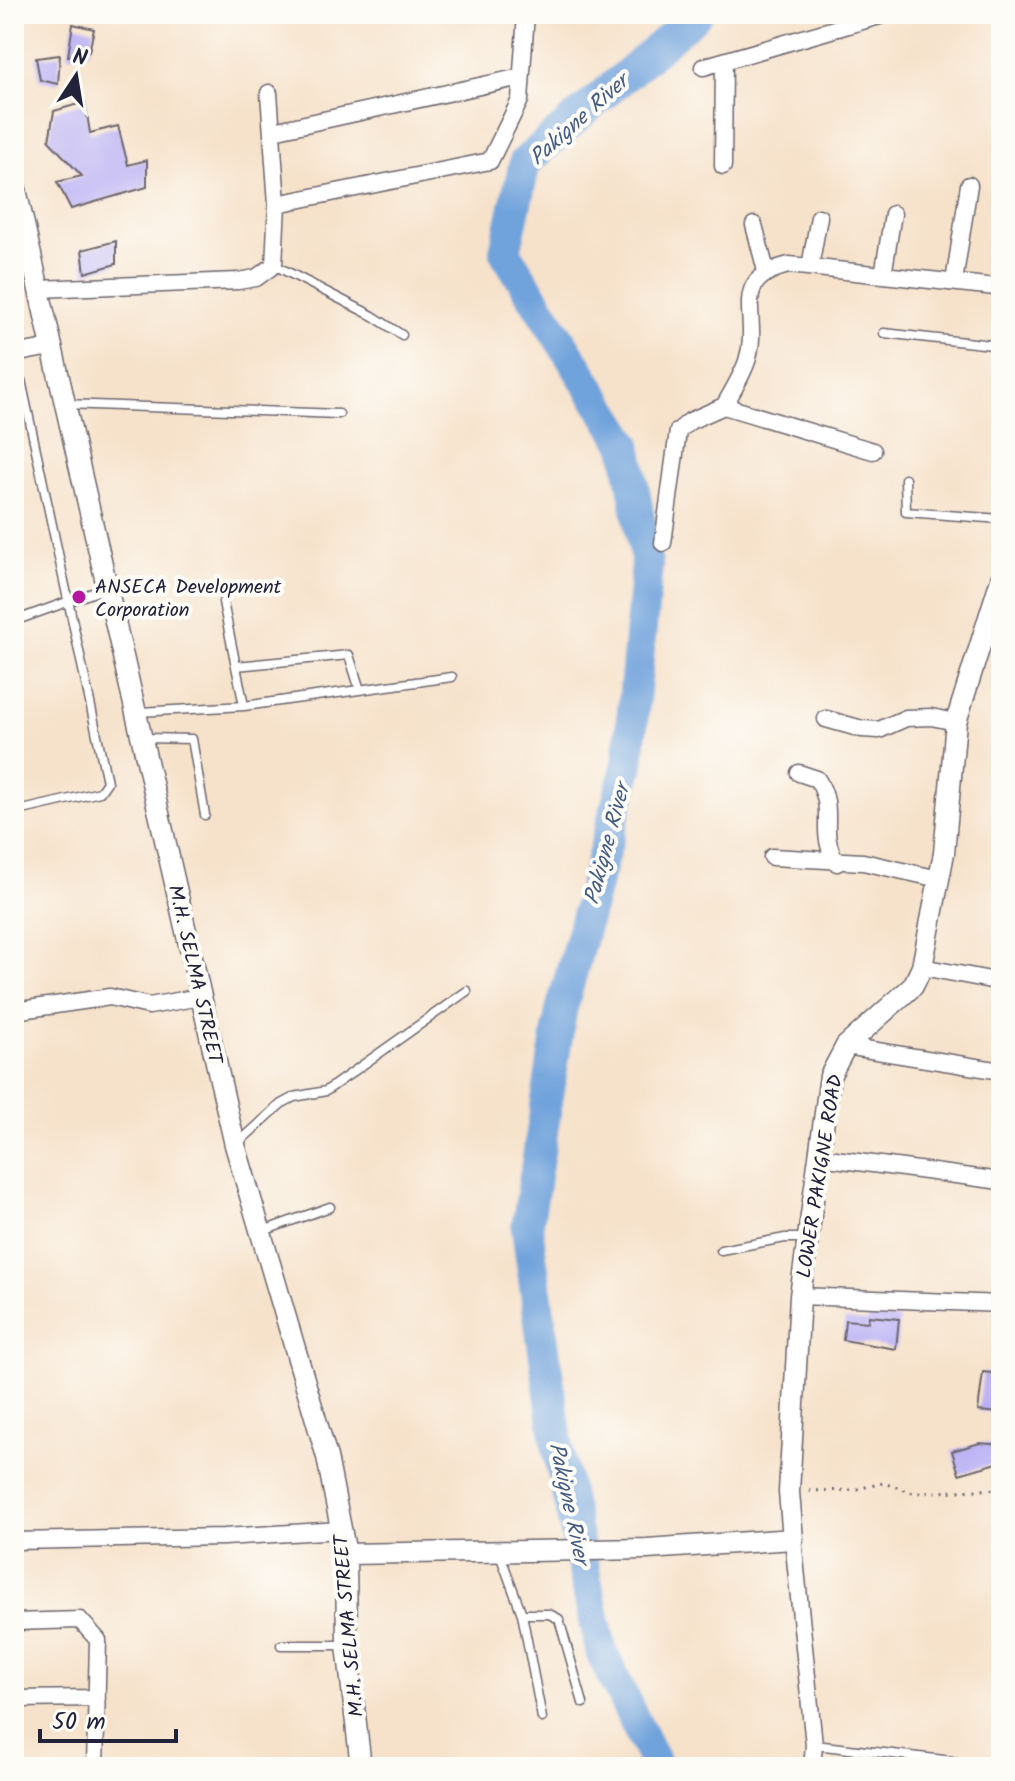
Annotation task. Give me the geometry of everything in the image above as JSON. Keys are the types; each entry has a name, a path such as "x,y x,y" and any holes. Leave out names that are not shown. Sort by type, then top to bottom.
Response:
{"street":[{"path":"277,204 490,161 520,100 526,14"},
{"path":"703,67 886,14"},
{"path":"723,166 724,61"},
{"path":"273,131 521,77"},
{"path":"38,289 238,281 256,278 274,265 277,204 269,93"},
{"name":"M.H. SELMA STREET","path":"14,181 106,588 139,712 235,1145 327,1457 346,1554 347,1645 361,1767"},
{"path":"954,282 969,185"},
{"path":"883,275 893,214"},
{"path":"810,267 819,217"},
{"path":"754,225 766,271"},
{"path":"663,543 678,431 690,421 724,406 747,360 751,288 766,271 789,265 999,287"},
{"path":"14,354 51,347"},
{"path":"724,406 873,451"},
{"name":"LOWER PAKIGNE ROAD","path":"812,1767 814,1745 789,1492 800,1296 830,1076 846,1046 913,986 922,967 939,879 956,722 1000,586"},
{"path":"826,719 862,729 879,730 906,718 931,717 956,722"},
{"path":"799,773 817,779 828,796 826,846 837,863"},
{"path":"772,857 837,863 863,862 939,879"},
{"path":"922,967 1001,982"},
{"path":"14,1011 110,997 146,1006 200,997"},
{"path":"846,1046 1001,1071"},
{"path":"820,1157 1001,1181"},
{"path":"800,1296 1001,1304"},
{"path":"14,1541 224,1537 341,1530"},
{"path":"346,1554 647,1549 793,1539"},
{"path":"14,1622 80,1620 98,1640 95,1767"},
{"path":"14,1699 97,1698"}],"lane":[{"path":"274,265 373,316 402,335"},
{"path":"884,333 1001,346"},
{"path":"14,812 100,792 106,787 70,601 21,380"},
{"path":"64,404 339,414"},
{"path":"905,479 906,512 1001,519"},
{"path":"14,621 106,588"},
{"path":"223,602 244,706"},
{"path":"236,666 349,655 360,690"},
{"path":"139,712 244,706 452,677"},
{"path":"144,738 192,739 205,815"},
{"path":"235,1145 281,1104 294,1097 326,1091 467,991"},
{"path":"262,1231 330,1207"},
{"path":"721,1250 785,1238 808,1238"},
{"path":"499,1551 522,1614 542,1718"},
{"path":"522,1614 549,1614 559,1619 583,1703"},
{"path":"281,1645 347,1645"},
{"path":"814,1745 953,1761"}],"path":[{"path":"789,1492 853,1490 883,1483 913,1493 1001,1489"}],"building":[{"path":"73,24 94,29 89,52 68,56"},
{"path":"60,55 58,84 40,80 36,58"},
{"path":"85,102 90,133 118,126 128,165 147,160 147,187 71,209 57,182 82,176 49,141 54,111"},
{"path":"116,241 116,264 85,273 82,250"},
{"path":"869,1316 899,1319 896,1349 843,1340 845,1320 868,1322"},
{"path":"983,1372 1001,1374 1001,1413 978,1411"},
{"path":"980,1443 1001,1445 1001,1462 959,1474 952,1451"}],"waterway":[{"name":"Pakigne River","path":"657,1767 602,1654 558,1450 527,1228 561,1011 628,764 647,565 626,445 505,252 525,162 697,14"}],"place":[{"name":"ANSECA Development Corporation","path":"79,597"}]}
